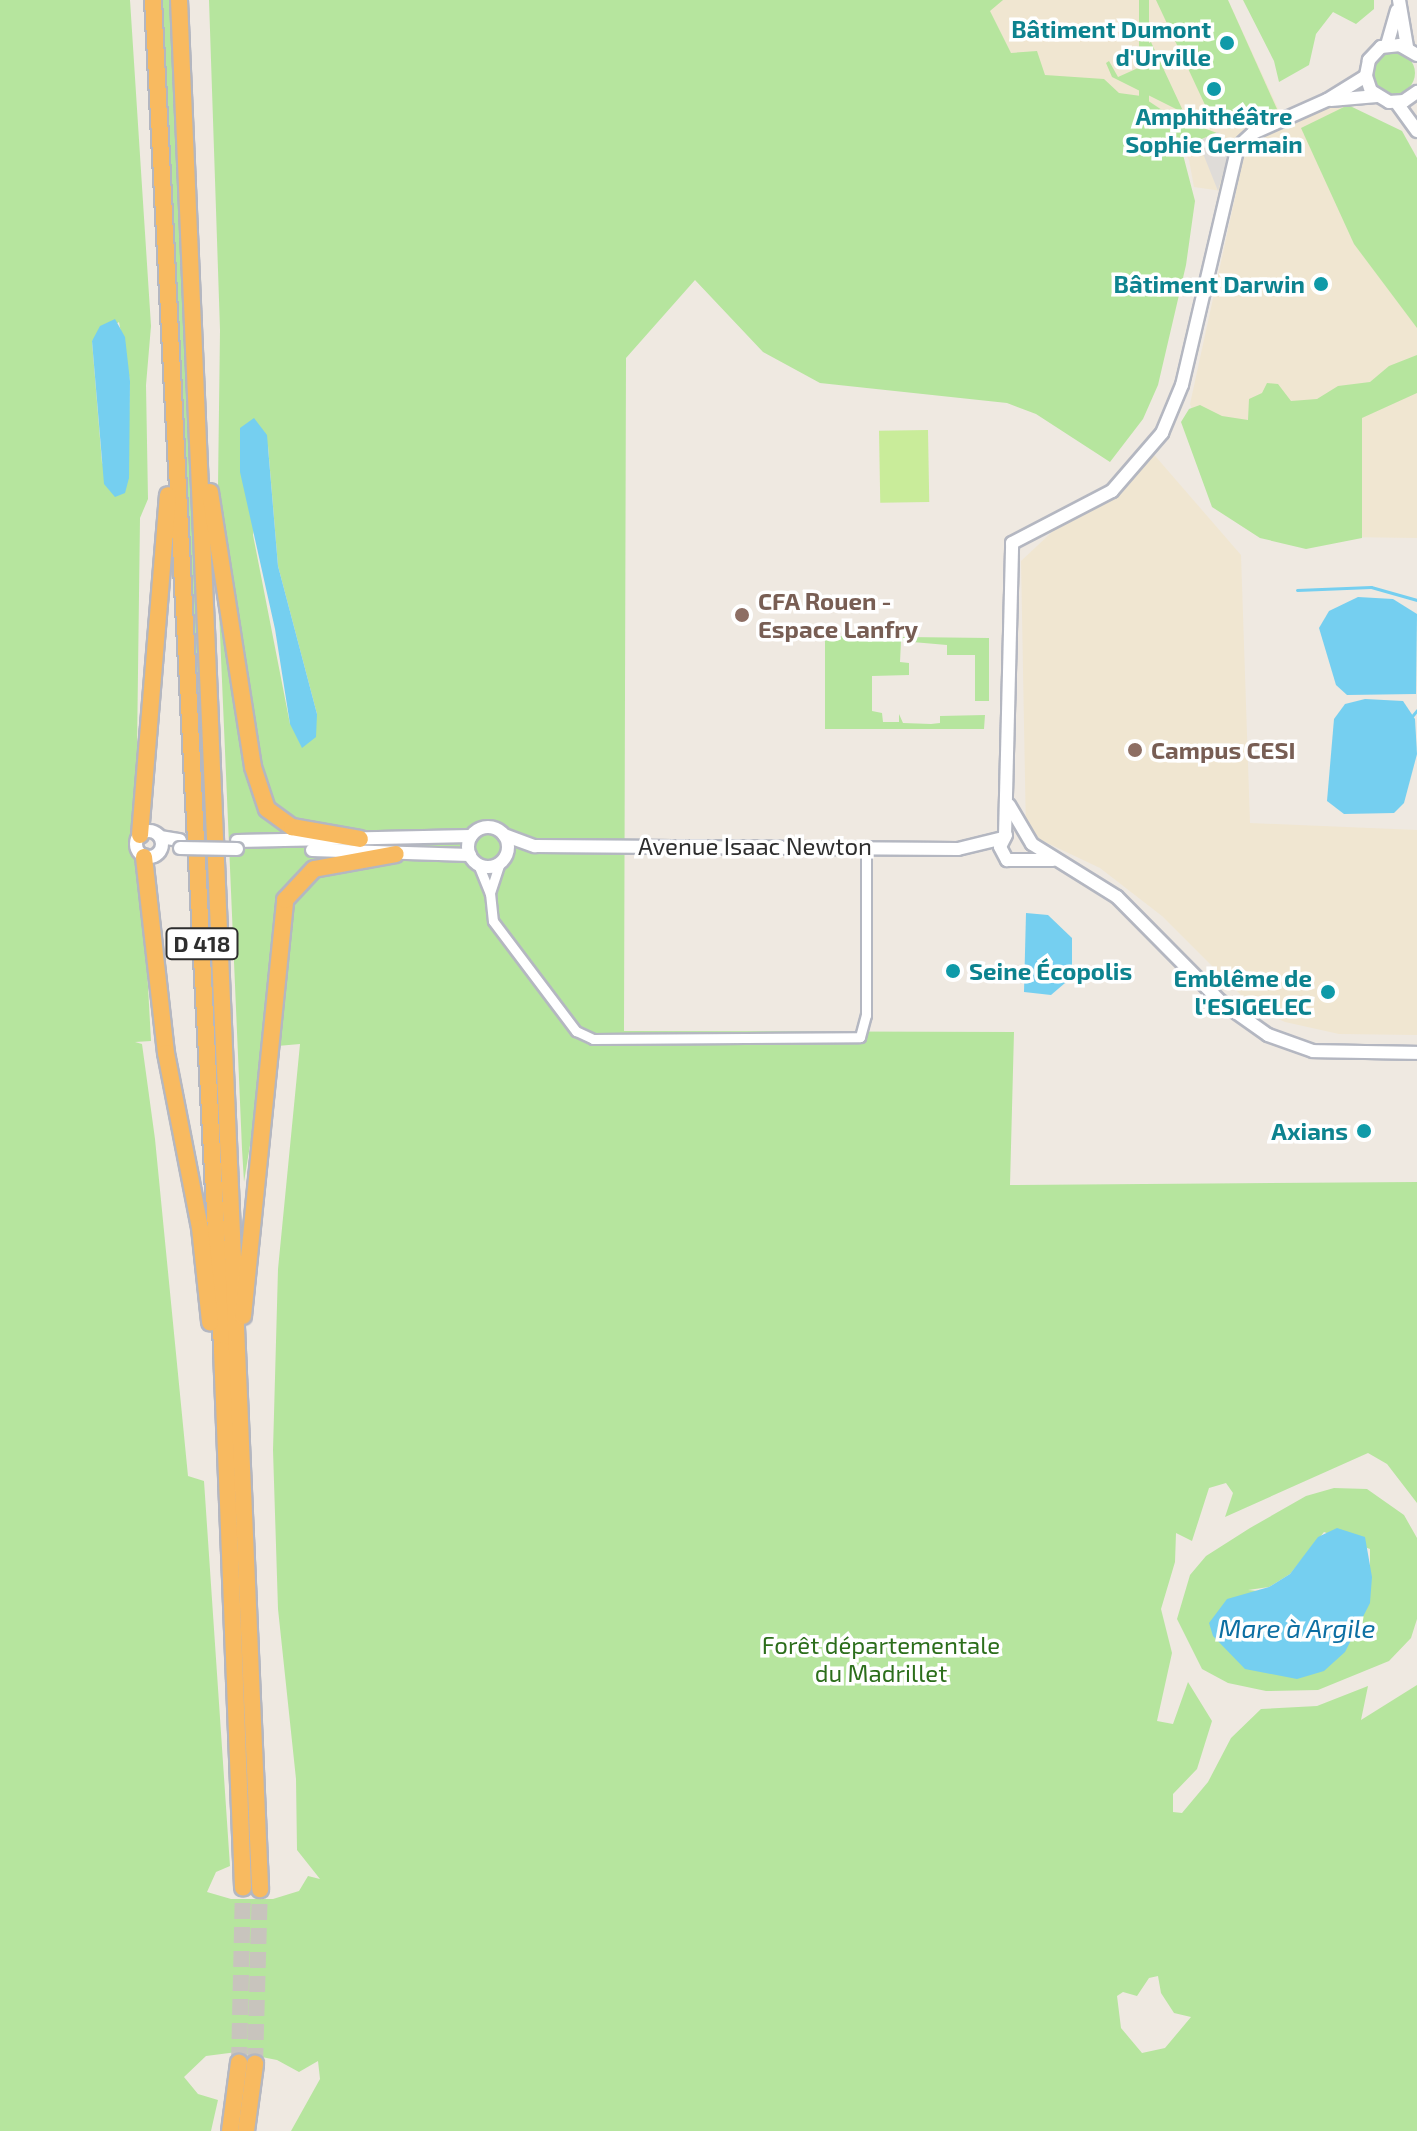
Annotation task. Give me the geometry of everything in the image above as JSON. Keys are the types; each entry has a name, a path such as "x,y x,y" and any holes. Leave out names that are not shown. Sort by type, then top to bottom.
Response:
{"highway":[{"name":"D 418","path":"153,0 173,462 252,1888 236,1332 179,0"},
{"path":"200,445 258,787 267,809 292,827 360,839"},
{"path":"140,835 147,707 173,462"},
{"path":"236,1332 246,1310 276,949 285,900 314,869 396,854"},
{"path":"152,855 166,1053 200,1228 211,1325 222,1350"},
{"path":"230,2131 247,2064 246,2131"}],"street":[{"path":"1377,96 1366,76 1369,60 1387,45 1399,2"},
{"path":"1387,45 1412,51 1399,2"},
{"path":"1003,857 1009,805 1012,543 1107,495 1150,450 1182,385 1238,147 1253,133 1327,100 1366,76"},
{"path":"1396,102 1417,92"},
{"path":"1327,100 1377,96 1396,102 1417,131"},
{"path":"1009,805 1028,839 1053,860 1117,897 1220,1001 1268,1035 1313,1051 1417,1053"},
{"path":"237,845 471,836 489,827 504,835 508,848 490,893"},
{"path":"180,844 152,855 136,847 140,835 148,831 180,844 501,861"},
{"name":"Avenue Isaac Newton","path":"504,835 535,846 975,848 1016,863 1026,860"},
{"path":"471,836 474,859 490,893 493,921 576,1031 593,1039 860,1037 866,1015 866,847"},
{"path":"152,855 160,837"},
{"name":"Avenue Isaac Newton","path":"975,848 1004,837 1028,839"},
{"path":"1028,839 1026,860 1053,860"},
{"name":"Avenue Isaac Newton","path":"501,861 535,846"}],"shaded area":[{"path":"921,0 1228,0 1282,117 1341,95 1348,115 1417,165 1417,538 1262,536 1215,474 1190,404 1236,193 1194,187 1189,160 1173,133 1150,113 1007,70"},
{"path":"1218,132 1229,152 1218,191 1198,141"},
{"name":"Campus CESI","path":"1150,450 1241,555 1250,823 1417,830 1417,1035 1339,1034 1285,1022 1254,1008 1162,916 1100,868 1026,833 1021,561 1068,517 1095,503"}],"green space":[{"name":"Forêt départementale du Madrillet","path":"0,0 130,0 151,326 146,385 148,499 140,518 136,828 129,840 142,876 151,1041 135,1042 142,1044 155,1139 188,1476 204,1481 230,1866 216,1872 207,1892 231,1899 273,1899 299,1891 308,1876 320,1879 297,1850 296,1779 278,1609 273,1450 278,1269 300,1044 266,1047 244,1182 217,564 220,330 209,0 1003,0 990,11 1011,53 1037,51 1045,75 1104,79 1119,93 1141,96 1171,116 1217,133 1181,147 1195,201 1186,265 1158,385 1143,419 1110,462 1036,414 1007,403 820,383 763,352 695,280 626,358 624,1031 1014,1032 1010,1185 1417,1182 1417,1503 1387,1464 1368,1453 1225,1517 1233,1493 1226,1483 1209,1488 1192,1541 1176,1533 1175,1562 1161,1609 1172,1653 1157,1721 1173,1724 1188,1682 1212,1721 1197,1769 1173,1794 1173,1812 1182,1813 1208,1782 1231,1738 1261,1709 1317,1706 1368,1686 1361,1720 1417,1685 1417,2131 291,2131 320,2079 318,2061 299,2072 277,2060 237,2052 206,2056 184,2077 198,2094 218,2100 211,2131 0,2131","holes":["119,322 130,381 127,485 102,463 92,341","268,446 278,566 317,714 290,724 253,535","1158,1976 1161,1993 1174,2013 1191,2017 1165,2048 1142,2053 1121,2028 1117,1996 1123,1992 1137,1996 1149,1978"]},
{"path":"161,0 174,0 201,638 201,756"},
{"path":"1139,0 1149,0 1149,127 1139,127"},
{"path":"1156,0 1228,0 1277,109 1229,129 1213,122"},
{"path":"1243,0 1374,0 1374,9 1356,24 1333,12 1316,34 1309,65 1279,82 1274,61"},
{"path":"1151,42 1184,113 1112,77 1106,63 1109,61 1118,77 1147,64 1140,48"},
{"path":"1394,52 1409,58 1415,73 1409,88 1394,94 1379,88 1373,73 1379,58"},
{"path":"1348,105 1402,131 1417,158 1417,328 1354,244 1301,128"},
{"path":"1417,355 1417,393 1362,418 1362,538 1306,549 1260,538 1212,507 1181,422 1189,409 1200,405 1222,416 1248,420 1249,399 1262,393 1267,383 1278,384 1291,401 1317,399 1338,386 1370,382 1389,366"},
{"path":"928,430 929,502 880,503 879,431"},
{"path":"825,636 989,638 989,701 975,701 975,655 947,655 947,645 901,641 900,662 909,663 909,675 872,676 872,711 882,713 883,722 899,722 899,714 903,723 931,724 940,723 940,716 985,715 984,729 825,729"},
{"path":"1334,1488 1367,1489 1404,1515 1417,1538 1417,1619 1411,1638 1389,1661 1318,1690 1266,1691 1228,1683 1202,1669 1177,1619 1190,1575 1206,1556 1306,1496","holes":["1324,1532 1370,1549 1370,1603 1248,1590 1269,1587 1290,1574"]}],"water":[{"path":"115,319 125,337 130,381 129,478 125,493 115,497 104,484 92,341 100,326"},
{"path":"254,418 267,435 278,566 317,714 316,737 302,748 290,724 275,629 240,472 240,428"},
{"path":"1358,597 1393,599 1417,614 1416,694 1347,695 1336,685 1319,628 1329,611"},
{"path":"1365,699 1403,701 1415,719 1417,754 1404,803 1394,813 1344,814 1327,801 1334,719 1345,704"},
{"path":"1026,913 1048,915 1072,938 1072,977 1051,995 1024,992"},
{"name":"Mare à Argile","path":"1337,1528 1365,1537 1372,1577 1370,1603 1345,1652 1324,1671 1297,1679 1245,1669 1213,1636 1209,1623 1227,1599 1269,1587 1290,1574 1318,1537"}],"waterway":[{"path":"1297,590 1371,587 1417,600"},
{"path":"1413,715 1417,710"}],"tunnel":[{"path":"239,2063 243,1888"},
{"path":"255,2064 260,1889"}],"place":[{"name":"Bâtiment Dumont d'Urville","path":"1227,43"},
{"name":"Amphithéâtre Sophie Germain","path":"1214,89"},
{"name":"Bâtiment Darwin","path":"1321,284"},
{"name":"CFA Rouen - Espace Lanfry","path":"742,615"},
{"name":"Campus CESI","path":"1135,750"},
{"name":"Seine Écopolis","path":"953,971"},
{"name":"Emblême de l'ESIGELEC","path":"1328,992"},
{"name":"Axians","path":"1364,1131"}]}
